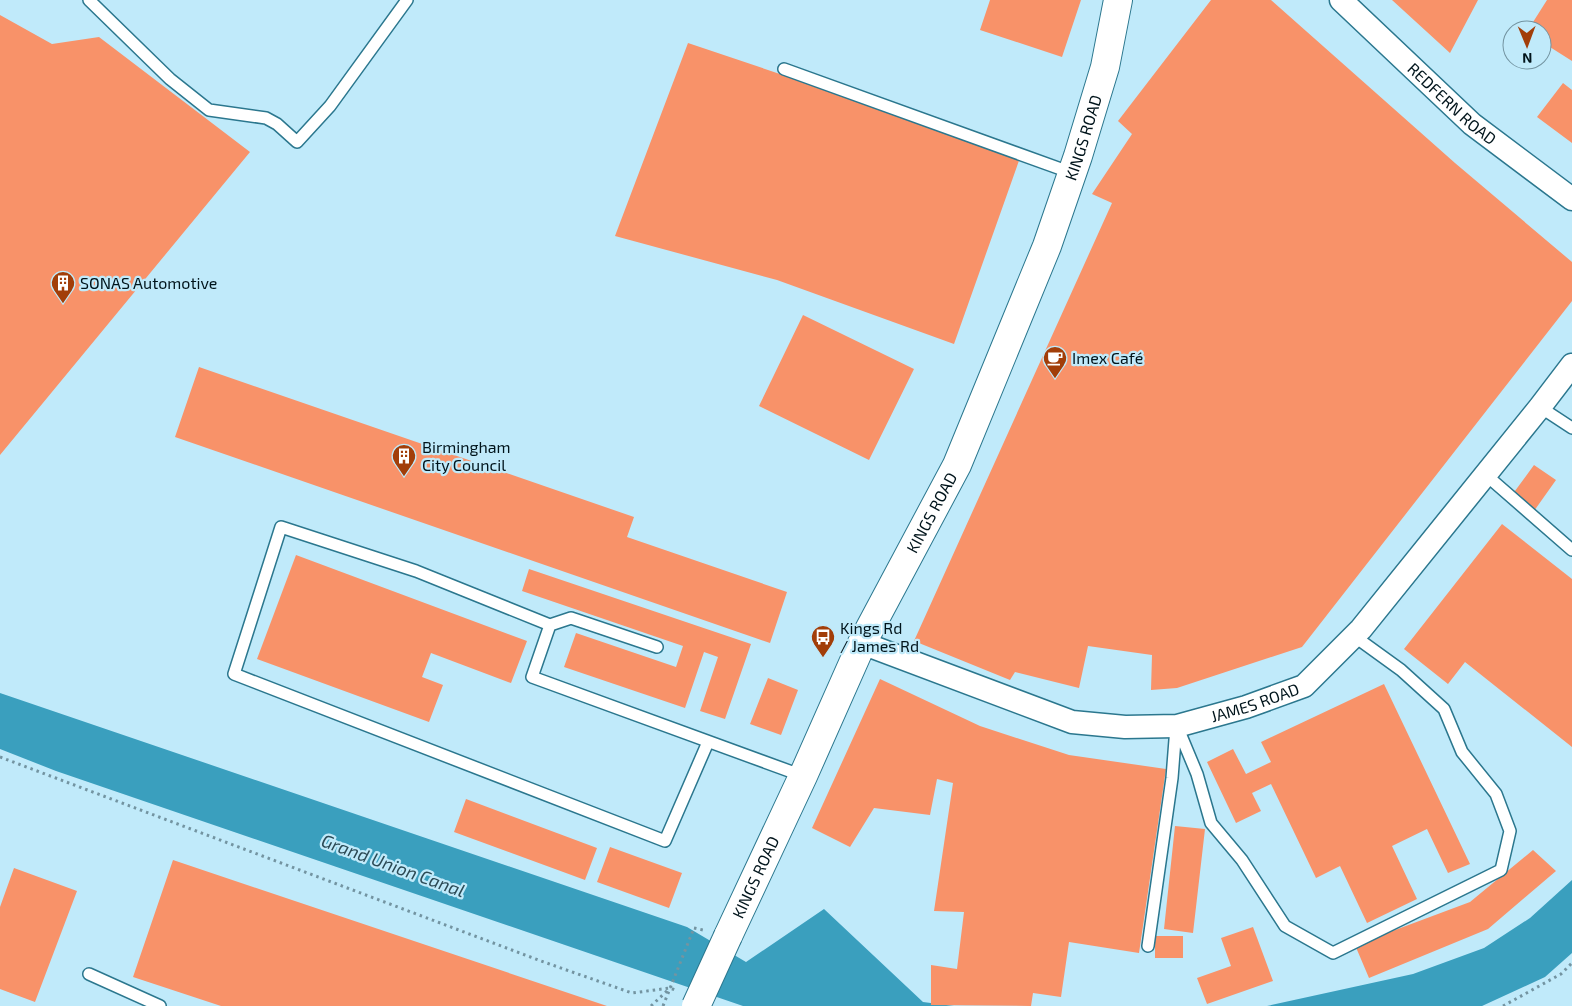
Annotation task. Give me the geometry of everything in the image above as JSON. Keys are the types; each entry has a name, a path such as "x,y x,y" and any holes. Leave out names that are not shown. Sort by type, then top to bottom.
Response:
{"street":[{"name":"KINGS ROAD","path":"696,1006 803,776 862,643 957,465 1047,246 1105,67 1118,0"},
{"name":"REDFERN ROAD","path":"1344,1 1472,124 1572,199"},
{"name":"JAMES ROAD","path":"862,643 1072,722 1124,727 1177,726 1246,707 1304,686 1361,629 1572,366"}],"lane":[{"path":"89,0 170,79 209,110 266,118 277,124 297,142 330,106 407,0"},
{"path":"784,70 1072,173"},
{"path":"1540,407 1572,428"},
{"path":"1486,475 1572,550"},
{"path":"657,647 571,618 550,625 416,571 281,527 234,674 665,841 708,742"},
{"path":"550,625 532,677 803,776"},
{"path":"1177,726 1197,774 1211,823 1242,860 1285,926 1332,954 1501,870 1510,831 1496,794 1462,752 1444,710 1401,670 1354,636"},
{"path":"1148,946 1172,778 1177,726"},
{"path":"89,974 160,1006"}],"path":[{"path":"0,757 541,961 632,993"},
{"path":"663,1006 694,928"},
{"path":"1503,1006 1561,974 1572,963"},
{"path":"651,1006 670,988"}],"water":[{"name":"Grand Union Canal","path":"0,693 687,927 746,962 824,909 923,1002 954,1006 743,1006 56,771 0,749"},
{"path":"1572,880 1572,953 1545,977 1482,1006 1267,1006 1413,974 1484,948 1530,918"}],"building":[{"path":"990,0 1081,0 1062,57 980,30"},
{"path":"1211,0 1271,0 1455,163 1572,262 1572,301 1302,647 1177,688 1151,690 1152,655 1088,646 1079,688 1015,672 1010,680 914,641 1112,203 1092,194 1132,134 1118,121"},
{"path":"1392,0 1478,0 1450,53"},
{"path":"1547,0 1572,0 1572,61 1552,48 1552,20 1534,20"},
{"name":"SONAS Automotive","path":"0,15 52,44 99,37 250,152 0,455"},
{"path":"688,43 1021,155 954,344 777,280 615,236"},
{"path":"1563,83 1572,90 1572,143 1537,117"},
{"path":"803,315 914,369 869,460 759,406"},
{"name":"Birmingham City Council","path":"199,367 634,517 627,537 787,592 770,643 175,437"},
{"path":"1534,465 1556,480 1534,511 1512,495"},
{"path":"1502,524 1572,579 1572,747 1465,662 1448,684 1404,649"},
{"path":"296,555 527,641 511,683 431,653 422,677 443,685 429,722 257,659"},
{"path":"529,569 751,644 725,719 700,711 718,657 704,652 685,708 564,667 576,633 676,667 683,646 522,591"},
{"path":"768,678 798,690 781,735 750,724"},
{"path":"880,679 980,726 1069,755 1166,769 1139,953 1069,942 1061,997 1033,993 1031,1006 931,1005 931,965 957,969 964,912 934,911 953,783 937,779 930,815 874,808 850,847 812,828"},
{"path":"1384,684 1470,864 1448,873 1427,829 1392,846 1417,899 1367,923 1340,866 1316,878 1271,784 1252,793 1261,811 1236,823 1207,762 1233,749 1246,774 1271,762 1261,742"},
{"path":"466,799 597,848 585,880 454,832"},
{"path":"1175,826 1205,829 1193,933 1164,929"},
{"path":"610,847 682,873 669,908 597,882"},
{"path":"1533,850 1556,871 1488,929 1369,978 1355,945 1470,902"},
{"path":"173,860 607,1006 221,1006 133,977"},
{"path":"14,868 77,891 35,1002 0,989 0,907"},
{"path":"1253,927 1273,981 1207,1004 1197,978 1231,966 1221,938"},
{"path":"1155,936 1183,936 1183,958 1155,958"}],"place":[{"name":"SONAS Automotive","path":"63,304"},
{"name":"Imex Café","path":"1055,379"},
{"name":"Birmingham City Council","path":"404,477"},
{"name":"Kings Rd / James Rd","path":"823,658"}]}
